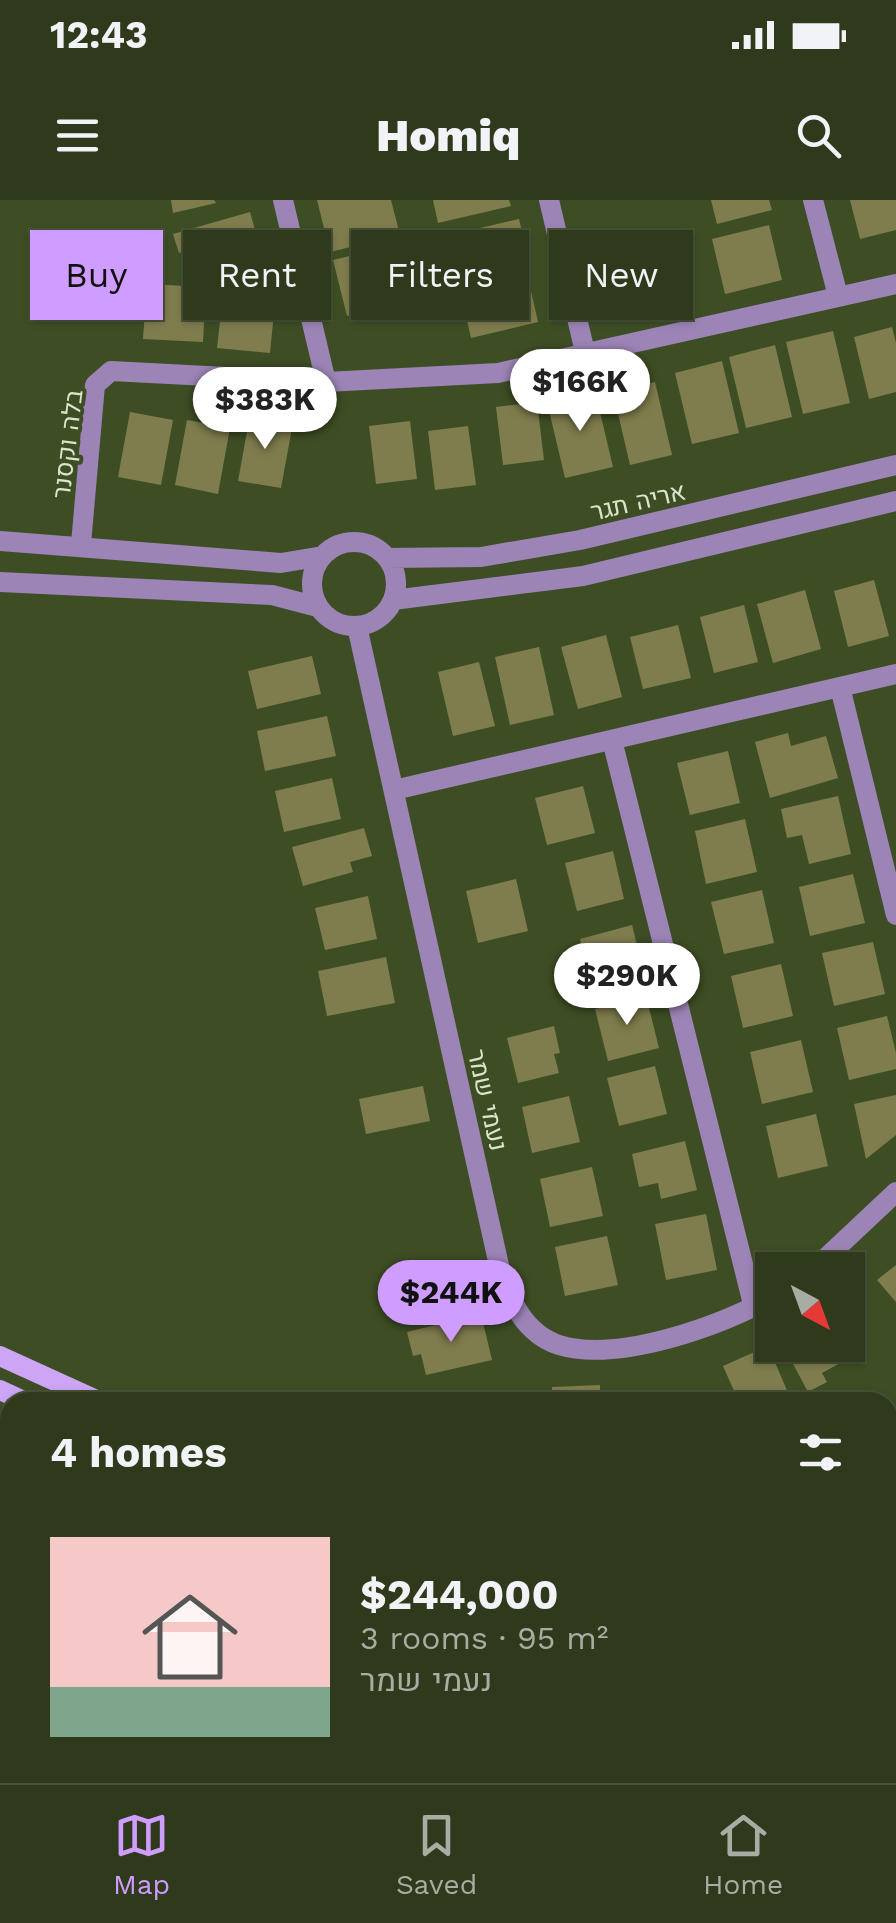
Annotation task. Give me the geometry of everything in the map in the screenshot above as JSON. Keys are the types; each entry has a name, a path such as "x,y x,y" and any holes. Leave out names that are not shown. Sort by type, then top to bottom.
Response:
{"main road":[{"path":"0,1356 79,1392"}],"street":[{"path":"284,200 326,382"},
{"path":"549,200 586,352"},
{"path":"813,200 838,296"},
{"name":"בלה וקסנר","path":"81,544 95,385 110,371 326,382 498,373 896,284"},
{"name":"אריה תגר","path":"387,558 481,557 580,540 896,465"},
{"path":"392,600 582,576 896,501"},
{"path":"0,541 281,563 322,556 332,548 355,542 378,550 387,558 395,578 392,600 378,618 356,626 335,622 318,607 272,595 0,582"},
{"path":"318,607 312,581 322,556"},
{"name":"נעמי שמר","path":"356,626 500,1270 511,1304 534,1330 558,1344 591,1349 696,1332 754,1308"},
{"path":"394,790 896,674"},
{"path":"840,687 896,915"},
{"path":"612,740 754,1308"},
{"path":"832,1252 896,1192"}],"building":[{"path":"171,200 214,200 216,203 173,213"},
{"path":"317,200 391,200 399,230 351,230 351,247 331,252 331,230 324,230"},
{"path":"433,200 509,200 511,206 438,223"},
{"path":"711,200 769,200 772,210 717,224"},
{"path":"850,200 896,200 896,230 860,239"},
{"path":"250,212 255,230 187,230"},
{"path":"519,219 522,230 472,230"},
{"path":"769,225 782,280 725,294 712,239"},
{"path":"183,231 183,252 179,253 173,234"},
{"path":"351,256 351,315 347,316 333,260"},
{"path":"529,282 538,322 471,338 467,320 529,320"},
{"path":"163,285 183,286 183,320 204,320 203,342 143,339 144,320 163,320"},
{"path":"220,320 273,320 270,353 217,348"},
{"path":"892,327 896,343 896,392 869,399 854,337"},
{"path":"833,331 850,403 803,414 786,342"},
{"path":"775,345 792,417 746,428 729,357"},
{"path":"722,361 739,433 692,444 675,373"},
{"path":"655,382 672,455 630,465 613,392"},
{"path":"595,391 613,467 565,478 547,402"},
{"path":"537,402 544,460 503,465 496,407"},
{"path":"130,412 173,420 161,485 118,477"},
{"path":"250,415 293,423 281,488 238,481"},
{"path":"187,420 230,428 218,494 175,485"},
{"path":"410,421 417,479 376,484 369,426"},
{"path":"468,426 476,485 435,490 428,431"},
{"path":"874,580 889,636 848,647 834,591"},
{"path":"805,590 821,649 773,663 757,604"},
{"path":"744,605 758,662 714,673 700,617"},
{"path":"678,625 691,678 643,689 630,637"},
{"path":"606,635 622,697 578,709 561,647"},
{"path":"539,647 554,715 510,725 495,657"},
{"path":"312,656 321,694 257,709 248,671"},
{"path":"479,662 495,726 453,736 438,672"},
{"path":"327,716 336,756 265,771 257,731"},
{"path":"788,733 791,746 826,736 838,778 770,798 755,742"},
{"path":"728,751 740,803 690,815 677,763"},
{"path":"332,778 341,819 284,832 275,791"},
{"path":"583,786 595,833 547,845 535,798"},
{"path":"838,796 851,854 809,864 802,835 787,838 781,809"},
{"path":"745,819 757,872 706,884 695,831"},
{"path":"364,828 372,856 350,862 353,872 303,886 292,847"},
{"path":"613,851 624,899 577,911 565,863"},
{"path":"853,874 865,923 810,936 799,887"},
{"path":"516,879 528,931 478,943 466,891"},
{"path":"762,890 774,943 724,954 711,902"},
{"path":"368,896 377,939 325,950 315,908"},
{"path":"632,925 645,977 592,990 580,939"},
{"path":"873,942 885,994 834,1006 822,953"},
{"path":"386,957 395,1003 327,1016 318,971"},
{"path":"781,964 793,1016 743,1028 731,976"},
{"path":"646,996 659,1048 608,1061 595,1009"},
{"path":"887,1016 896,1069 849,1080 837,1028"},
{"path":"554,1026 560,1053 554,1054 559,1073 518,1083 507,1038"},
{"path":"801,1040 813,1092 762,1104 750,1052"},
{"path":"655,1066 667,1114 619,1126 607,1078"},
{"path":"423,1086 430,1121 366,1134 359,1099"},
{"path":"896,1095 896,1135 866,1159 854,1104"},
{"path":"569,1096 580,1142 532,1153 522,1107"},
{"path":"816,1114 828,1166 778,1178 766,1126"},
{"path":"685,1141 697,1190 661,1199 658,1183 639,1187 632,1154"},
{"path":"592,1167 603,1216 550,1227 540,1179"},
{"path":"706,1214 717,1270 666,1280 655,1224"},
{"path":"607,1236 618,1285 565,1296 555,1247"},
{"path":"896,1265 896,1302 877,1280"},
{"path":"481,1314 492,1360 426,1375 421,1354 413,1356 407,1332"},
{"path":"755,1352 755,1362 775,1362 788,1392 735,1392 723,1366"},
{"path":"792,1362 842,1362 822,1373 827,1382 808,1392"},
{"path":"600,1385 600,1392 552,1392 552,1387"}]}
